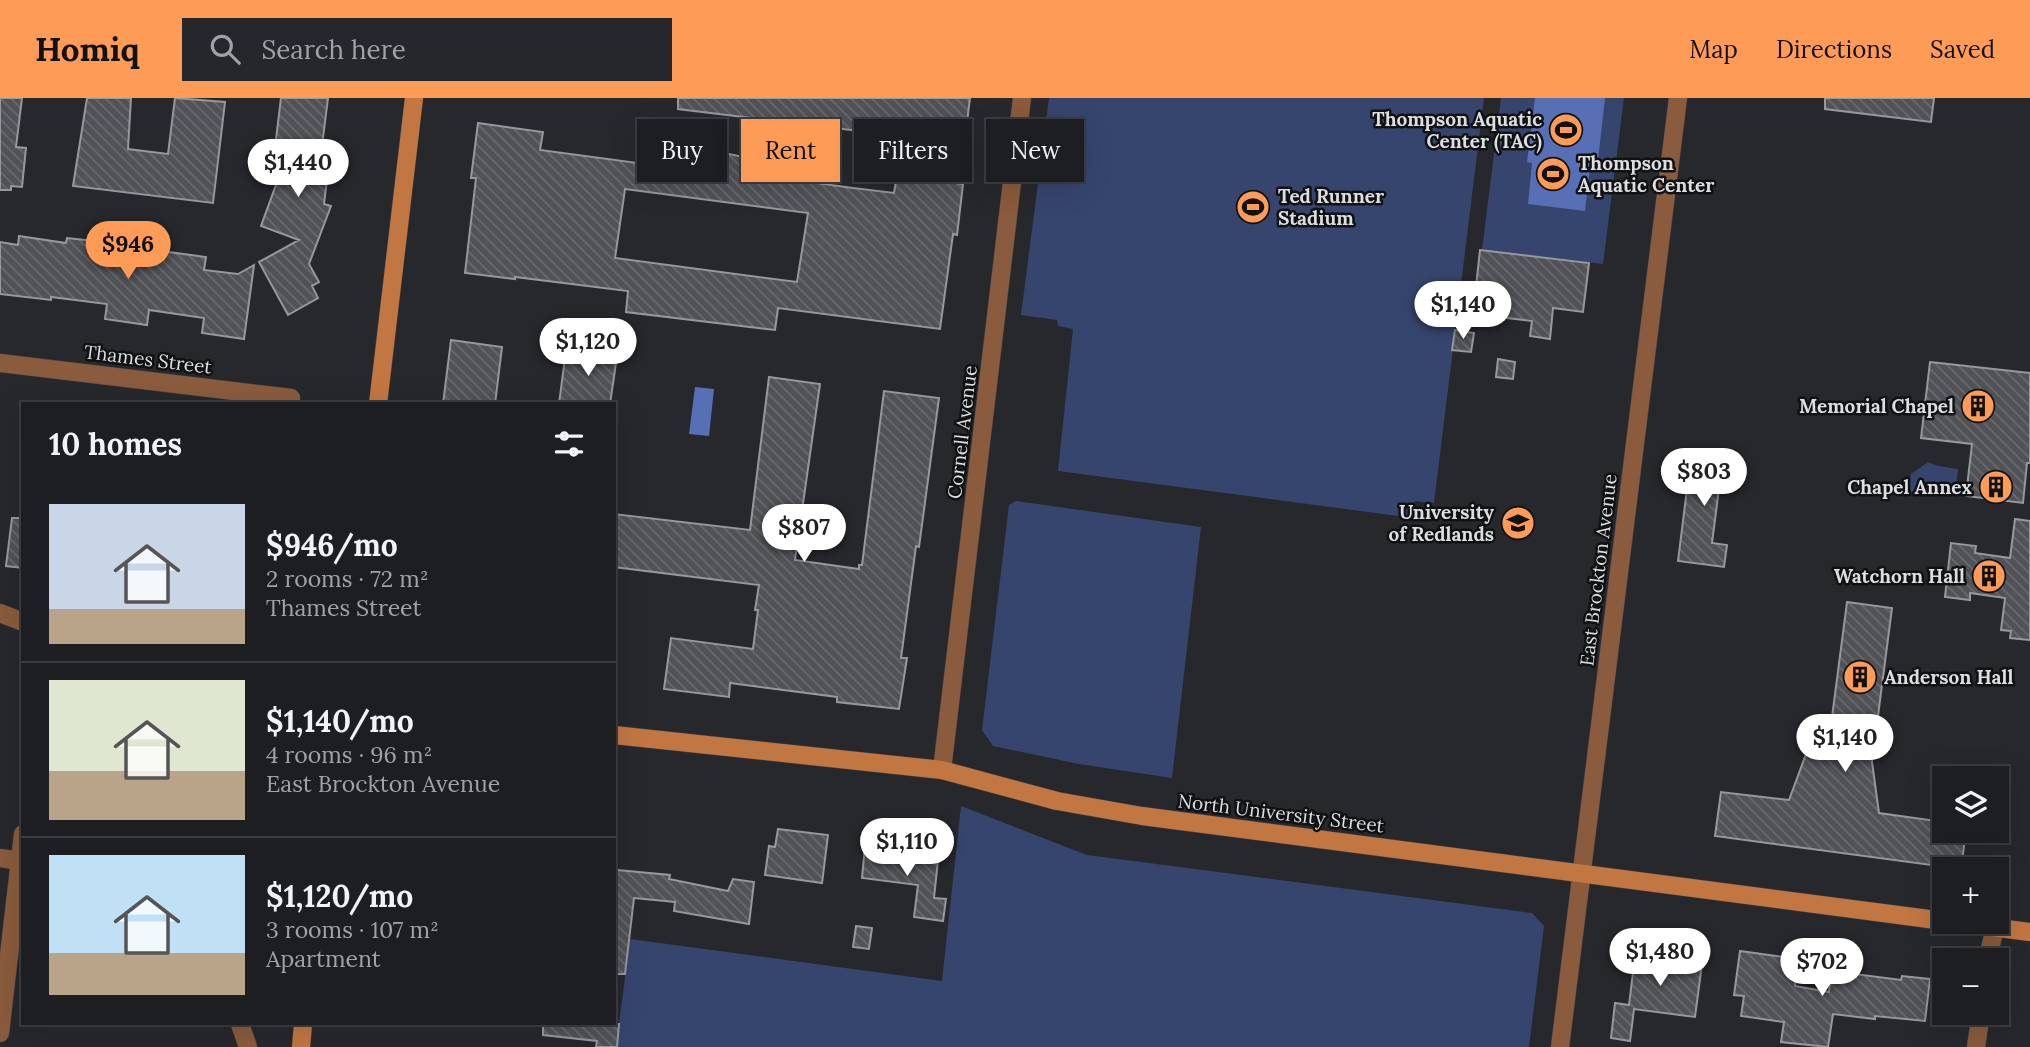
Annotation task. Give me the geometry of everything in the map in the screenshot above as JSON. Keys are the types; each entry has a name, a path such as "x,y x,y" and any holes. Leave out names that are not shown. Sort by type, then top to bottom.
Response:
{"street":[{"path":"377,402 414,98"},
{"name":"Cornell Avenue","path":"942,771 1022,98"},
{"name":"East Brockton Avenue","path":"1560,1047 1678,98"},
{"name":"Thames Street","path":"0,363 292,398"},
{"path":"0,613 21,621"},
{"name":"North University Street","path":"616,735 942,771 1097,809 1932,919"},
{"path":"0,1033 21,848"},
{"path":"0,858 19,861"},
{"path":"2009,930 2030,932"},
{"path":"240,1025 248,1047"},
{"path":"301,1047 303,1025"},
{"path":"1976,1047 1979,1025"}],"shaded area":[{"name":"Ted Runner Stadium","path":"1049,98 1484,98 1434,503 1415,501 1413,518 1058,471 1073,329 1058,326 1057,320 1021,315 1038,182 1084,182 1084,119 1046,119"},
{"name":"Thompson Aquatic Center","path":"1501,98 1624,98 1603,264 1482,250"},
{"name":"Thompson Aquatic Center (TAC)","path":"1535,98 1605,98 1597,169 1590,168 1585,211 1528,204 1532,163 1527,162"},
{"path":"695,387 714,389 709,436 689,434"},
{"path":"1928,462 1958,469 1955,496 1909,493 1911,474"},
{"path":"1016,501 1201,527 1172,778 1079,764 993,746 982,730 1009,505"},
{"path":"961,806 1087,855 1532,913 1544,926 1529,1047 616,1047 630,939 942,981"}],"building":[{"path":"0,98 22,98 16,147 26,148 22,187 11,186 11,190 0,190"},
{"path":"87,98 131,98 128,149 168,154 175,98 225,102 213,203 73,186"},
{"path":"281,98 328,98 322,146 331,147 324,204 331,206 309,264 319,282 312,286 318,298 288,315 259,262 299,240 261,226 277,182 271,181"},
{"path":"678,98 970,98 967,119 854,119 854,130 840,129 840,119 760,119 678,109"},
{"path":"1825,98 1934,98 1931,122 1825,109"},
{"path":"478,123 543,132 540,150 637,163 637,182 727,182 727,154 741,156 741,182 809,182 894,193 896,182 963,184 940,329 778,308 775,330 626,312 628,291 465,273 476,178 471,178","holes":["625,189 808,213 797,282 615,258"]},
{"path":"19,236 66,243 67,238 161,248 161,251 206,257 204,270 238,274 254,265 244,339 202,333 204,318 149,310 147,325 105,319 107,304 0,294 0,242 18,245"},
{"path":"1480,250 1589,263 1583,312 1553,308 1550,339 1530,336 1532,321 1473,314"},
{"path":"1455,330 1474,333 1471,352 1452,350"},
{"path":"451,340 502,347 495,402 443,402"},
{"path":"566,350 617,356 610,402 559,402"},
{"path":"1498,359 1515,362 1513,379 1496,377"},
{"name":"Memorial Chapel","path":"1930,362 2030,373 2030,463 2027,463 2023,503 1966,496 1972,444 1921,438"},
{"path":"769,377 820,384 795,560 859,569 859,565 862,565 884,391 939,398 901,658 907,658 899,709 837,702 837,697 730,683 729,697 664,689 671,638 753,649 759,585 616,567 616,514 750,530"},
{"path":"1692,449 1738,454 1734,475 1721,473 1712,543 1727,545 1724,567 1678,561"},
{"path":"12,518 21,518 21,568 6,566"},
{"name":"Watchorn Hall","path":"2015,519 2030,521 2030,640 2010,638 2011,631 2001,630 2005,598 1970,593 1970,600 1945,597 1951,543 1976,546 1975,553 2010,558"},
{"name":"Anderson Hall","path":"1847,602 1892,608 1872,762 1879,813 1932,820 1932,843 1964,843 1963,857 1932,857 1932,865 1715,836 1721,792 1789,800 1809,746 1828,748"},
{"path":"778,829 828,835 822,883 765,875 769,846 775,847"},
{"path":"865,846 890,848 890,855 938,860 934,898 946,899 943,921 914,917 918,885 862,878"},
{"path":"617,870 670,875 669,879 728,891 733,879 754,882 749,924 674,911 675,902 634,898 625,974 616,974"},
{"path":"856,926 872,928 869,949 853,947"},
{"path":"1636,948 1703,956 1695,1017 1634,1009 1630,1041 1611,1038 1615,1003 1629,1005"},
{"path":"1740,951 1799,959 1795,986 1829,992 1832,971 1901,980 1902,976 1930,979 1925,1021 1833,1014 1828,1047 1781,1042 1784,1022 1741,1016 1744,996 1734,995"},
{"path":"619,1024 617,1047 596,1047 597,1041 543,1035 543,1025"}],"place":[{"name":"Thompson Aquatic Center (TAC)","path":"1566,130"},
{"name":"Thompson Aquatic Center","path":"1553,174"},
{"name":"Ted Runner Stadium","path":"1253,207"},
{"name":"Memorial Chapel","path":"1978,406"},
{"name":"Chapel Annex","path":"1996,487"},
{"name":"University of Redlands","path":"1518,523"},
{"name":"Watchorn Hall","path":"1989,576"},
{"name":"Anderson Hall","path":"1860,677"}]}
